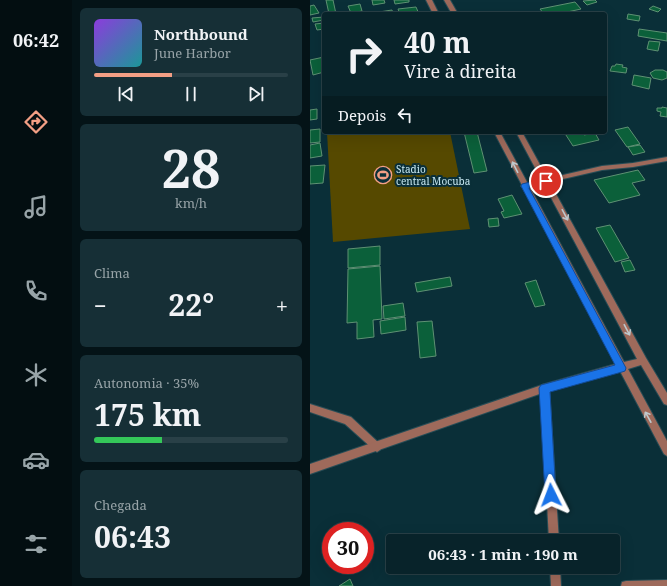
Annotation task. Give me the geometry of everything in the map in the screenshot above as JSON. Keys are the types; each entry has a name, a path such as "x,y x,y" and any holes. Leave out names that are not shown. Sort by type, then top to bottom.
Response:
{"street":[{"path":"429,0 435,12"},
{"path":"447,0 454,12"},
{"path":"498,134 524,186 667,452"},
{"path":"521,134 643,361 667,401"},
{"path":"524,186 602,168 633,165 667,159"},
{"path":"310,469 544,388 622,368 643,361"},
{"path":"544,388 554,534"},
{"path":"310,408 348,420 377,446"},
{"path":"555,574 556,586"},
{"path":"626,586 667,585"}],"shaded area":[{"path":"327,134 450,134 470,229 333,242"}],"building":[{"path":"326,0 333,0 336,12 329,12"},
{"path":"372,0 384,0 385,3 373,5"},
{"path":"394,0 409,0 409,2 395,4"},
{"path":"595,0 597,2 587,5 583,1"},
{"path":"575,2 581,9 567,12 542,12 540,9"},
{"path":"360,4 362,11 351,12 348,6"},
{"path":"314,5 319,13 310,15 310,6"},
{"path":"653,6 661,9 658,12 649,9"},
{"path":"416,7 418,12 399,12 398,9"},
{"path":"392,10 392,12 379,12"},
{"path":"628,14 640,16 639,21 627,19"},
{"path":"322,17 322,20 313,22 312,18"},
{"path":"322,23 322,29 317,30 315,24"},
{"path":"639,29 667,33 667,41 638,36"},
{"path":"649,41 660,42 658,51 647,49"},
{"path":"322,57 322,73 313,75 310,60"},
{"path":"616,64 623,65 622,67 627,68 626,73 610,71 612,66 615,66"},
{"path":"655,70 663,70 667,72 667,78 662,80 653,78 650,73"},
{"path":"634,75 651,78 649,89 632,85"},
{"path":"657,108 667,108 667,117 660,116 661,112 657,111"},
{"path":"317,109 317,119 310,120 310,110"},
{"path":"628,127 640,144 627,147 615,130"},
{"path":"320,129 320,142 310,143 310,130"},
{"path":"464,134 478,134 487,171 474,173"},
{"path":"565,134 596,134 599,140 573,146"},
{"path":"320,143 322,156 310,158 310,145"},
{"path":"640,145 645,152 633,155 628,147"},
{"path":"325,165 323,183 310,184 310,166"},
{"path":"638,170 645,180 632,183 640,195 609,203 594,180"},
{"path":"512,195 522,214 504,218 501,212 504,211 498,199"},
{"path":"498,218 499,226 489,227 488,219"},
{"path":"610,225 629,258 615,262 596,228"},
{"path":"380,246 380,265 348,268 348,249"},
{"path":"630,260 635,270 625,272 621,262"},
{"path":"380,266 382,319 373,320 374,337 357,339 357,322 347,323 348,269"},
{"path":"450,277 452,286 417,292 415,283"},
{"path":"536,280 545,305 535,307 525,283"},
{"path":"403,303 405,316 384,319 383,306"},
{"path":"405,317 406,330 381,334 380,321"},
{"path":"432,321 436,356 420,358 417,322"},
{"path":"350,579 353,586 339,586"}],"place":[{"name":"Stadio central Mocuba","path":"383,175"}],"route":[{"path":"546,181 524,186 622,368 544,388 551,495"}]}
